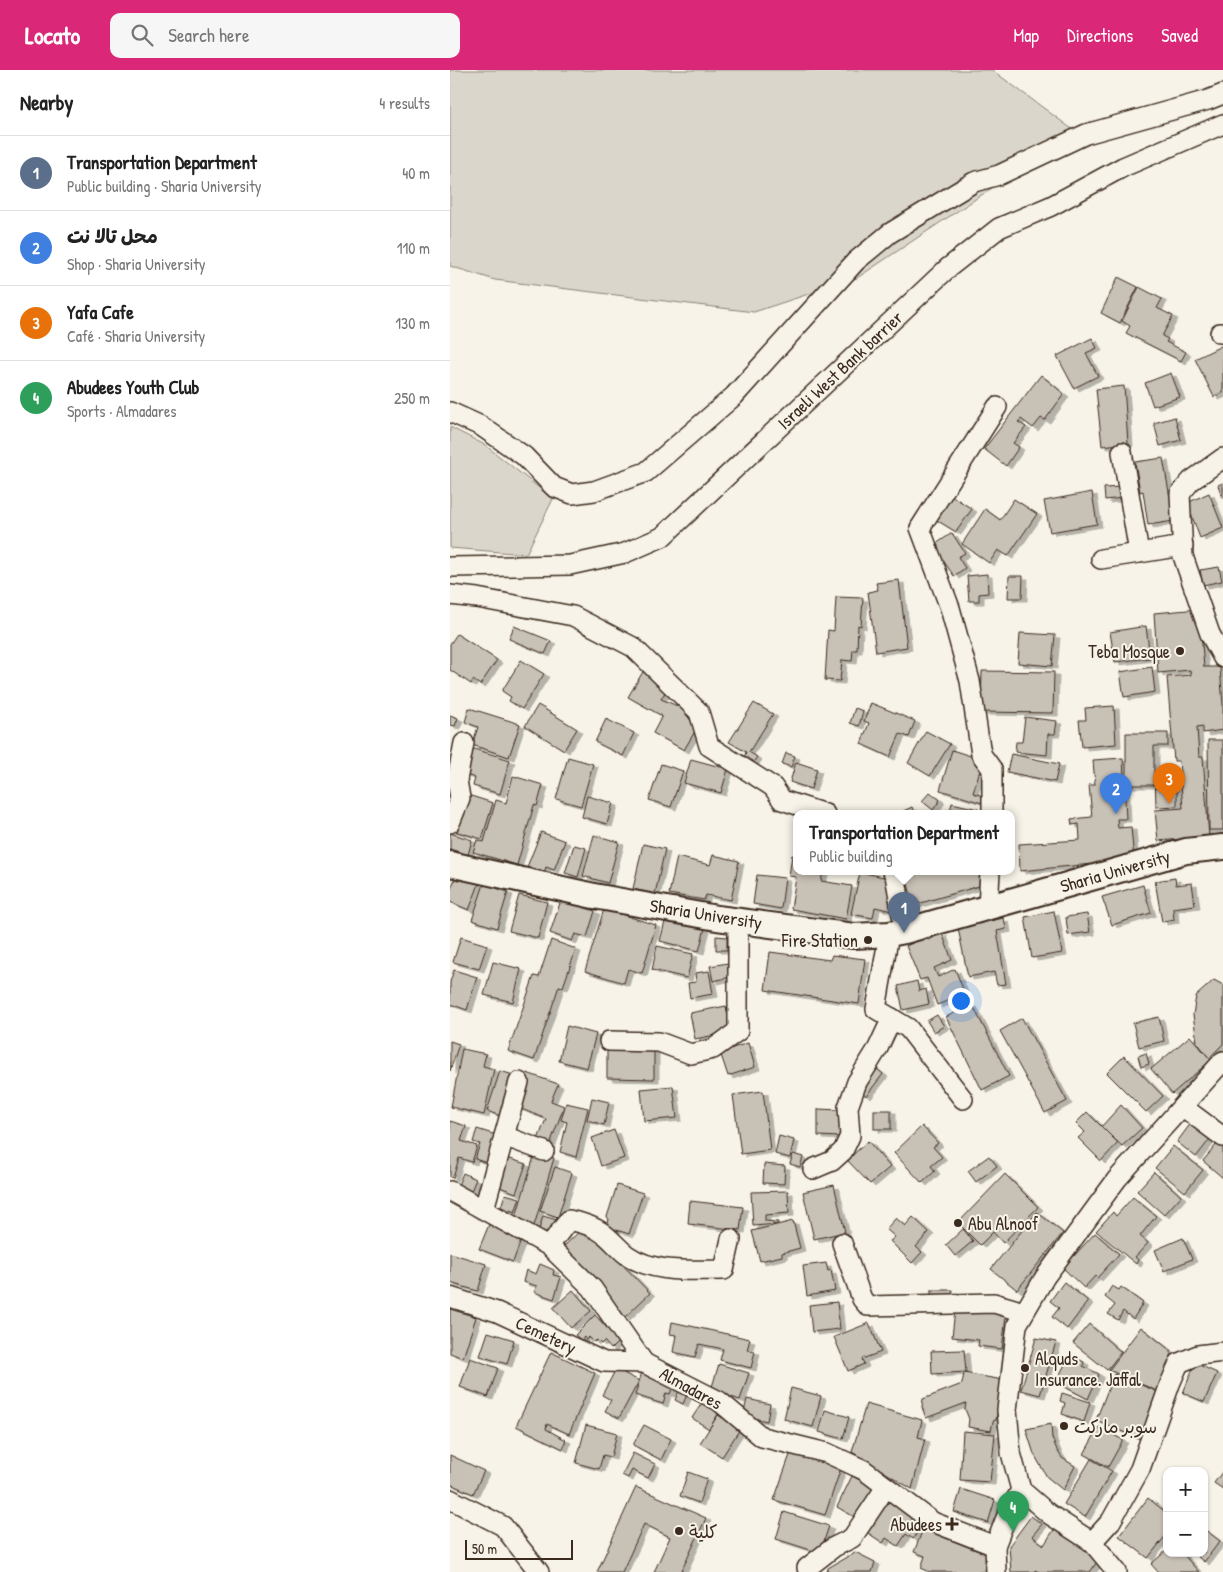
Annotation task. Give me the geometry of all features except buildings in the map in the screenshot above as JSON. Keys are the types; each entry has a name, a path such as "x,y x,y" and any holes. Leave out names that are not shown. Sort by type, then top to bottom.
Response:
{"main road":[{"name":"Sharia University","path":"451,867 594,896 738,921 854,936 897,933 1186,851 1223,847"}],"street":[{"path":"450,412 481,426 524,456 554,487 572,494 594,491 646,472 734,396 856,261 890,233 974,182 998,174 1086,134 1208,100 1223,94"},
{"name":"Israeli West Bank barrier","path":"450,567 570,565 625,553 662,537 948,268 999,228 1051,206 1124,167 1223,124"},
{"path":"992,810 992,769 981,754 970,681 950,608 920,528 997,406"},
{"path":"1122,452 1139,553"},
{"path":"1223,458 1191,481 1180,494 1184,556 1210,634 1223,658"},
{"path":"1100,559 1183,546"},
{"path":"450,595 477,598 573,616 633,647 699,712 709,746 773,787 782,800 813,810"},
{"path":"450,823 460,798 457,780 464,743"},
{"path":"895,875 897,933 876,1009 908,1028 963,1099"},
{"path":"988,907 990,875"},
{"path":"609,1041 659,1042 691,1054 713,1049 738,1031 738,921"},
{"path":"813,1169 832,1161 843,1151 850,1136 848,1106 857,1082 878,1048 892,1018"},
{"path":"1116,1572 1092,1542 1049,1514 1021,1490 1012,1453 1007,1410 1017,1325 1045,1277 1117,1179 1223,1061"},
{"path":"484,1209 519,1082"},
{"path":"1183,1107 1223,1137"},
{"path":"504,1136 544,1151"},
{"name":"Almadares","path":"450,1191 549,1246 592,1288 644,1363 719,1401 762,1437 827,1453 864,1470 933,1522 995,1546"},
{"path":"549,1246 569,1220 585,1224 604,1233 627,1255 649,1266 685,1270 724,1270 731,1239"},
{"path":"842,1243 862,1299 868,1306 994,1303 1024,1312"},
{"name":"Cemetery","path":"450,1297 497,1312 604,1362 644,1363"},
{"path":"1092,1542 1111,1521 1140,1469 1179,1363 1198,1355 1223,1352"},
{"path":"807,1568 834,1547 852,1538 886,1486"},
{"path":"996,1572 995,1546 1006,1518 1021,1490"},
{"path":"450,1499 503,1526 539,1572"}],"shaded area":[{"path":"450,70 992,70 1076,132 857,278 754,312 495,280 450,266"},
{"path":"450,427 485,445 553,499 526,554 450,548"}],"place":[{"name":"Teba Mosque","path":"1180,651"},
{"name":"Yafa Cafe","path":"1169,804"},
{"name":"محل تالا نت","path":"1116,814"},
{"name":"Transportation Department","path":"904,933"},
{"name":"Fire Station","path":"868,940"},
{"name":"Abu Alnoof","path":"958,1223"},
{"name":"Alquds Insurance. Jaffal","path":"1025,1368"},
{"name":"سوبر ماركت","path":"1064,1426"},
{"name":"Abudees","path":"952,1524"},
{"name":"كلية","path":"679,1531"},
{"name":"Abudees Youth Club","path":"1013,1532"}]}
